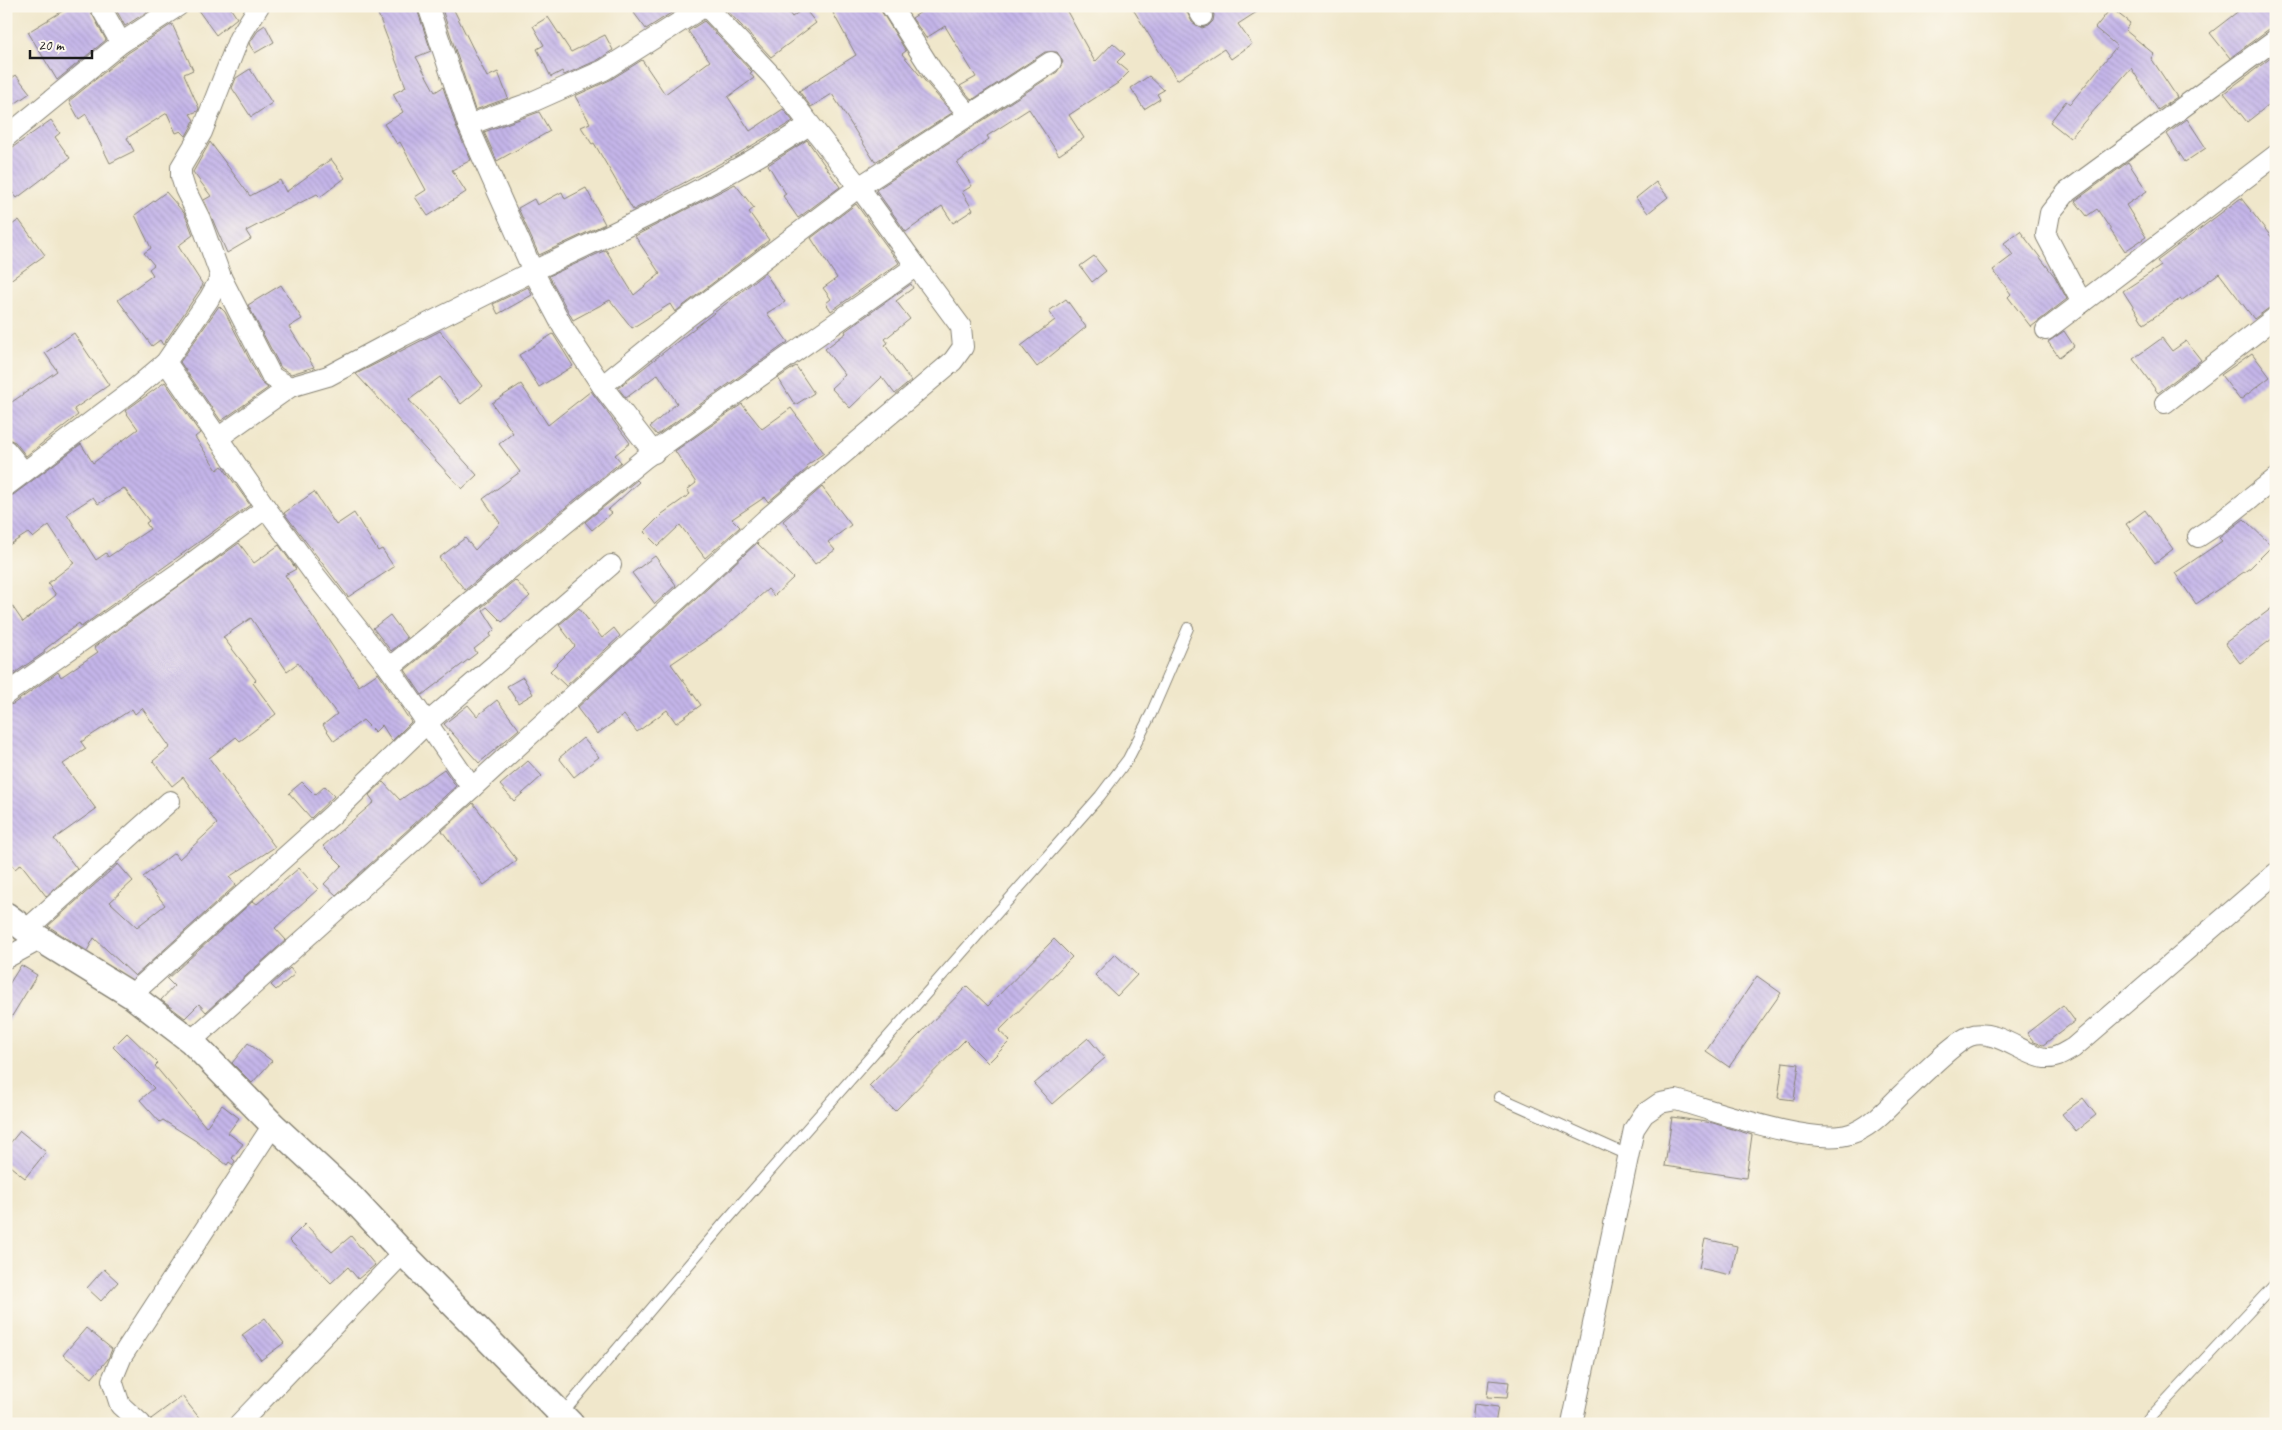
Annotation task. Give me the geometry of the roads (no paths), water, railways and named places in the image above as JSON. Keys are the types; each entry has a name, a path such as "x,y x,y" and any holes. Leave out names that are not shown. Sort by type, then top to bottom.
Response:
{"street":[{"path":"100,6 121,43"},
{"path":"6,136 121,43 178,6"},
{"path":"260,6 239,38 202,132 181,167 183,182 200,219 221,277 272,377 290,387"},
{"path":"428,6 468,125 533,271 564,329 602,386 654,453"},
{"path":"191,1041 472,788 764,520 953,361 963,347 961,327 859,187 773,77 705,6 604,70 532,102 468,125"},
{"path":"895,8 933,72 969,115"},
{"path":"2082,303 2046,235 2050,213 2067,192 2276,39"},
{"path":"602,386 682,321 859,187 1051,62"},
{"path":"218,438 290,387 328,376 533,271 645,218 761,156 809,125"},
{"path":"2046,330 2276,156"},
{"path":"389,668 638,464 751,381 916,266"},
{"path":"6,486 132,391 166,362 204,307 221,277"},
{"path":"2165,402 2276,317"},
{"path":"166,362 266,508 315,575 389,668 472,788"},
{"path":"6,450 24,472"},
{"path":"2198,537 2218,524 2276,478"},
{"path":"6,694 177,574 266,508"},
{"path":"131,995 332,815 427,723 611,565"},
{"path":"6,958 34,935 170,801"},
{"path":"1572,1424 1634,1129 1644,1114 1660,1103 1676,1100 1801,1134 1826,1137 1850,1134 1870,1124 1936,1063 1970,1036 1988,1035 2044,1058 2059,1057 2073,1048 2276,873"},
{"path":"6,915 34,935 131,995 191,1041 273,1124 352,1198 403,1253 566,1419"},
{"path":"141,1424 120,1405 112,1380 122,1356 273,1124"},
{"path":"238,1424 403,1253"}],"lane":[{"path":"566,1419 725,1222 1100,796 1128,759 1151,714 1188,628"},
{"path":"1499,1097 1628,1155"},
{"path":"2144,1424 2276,1283"}]}
